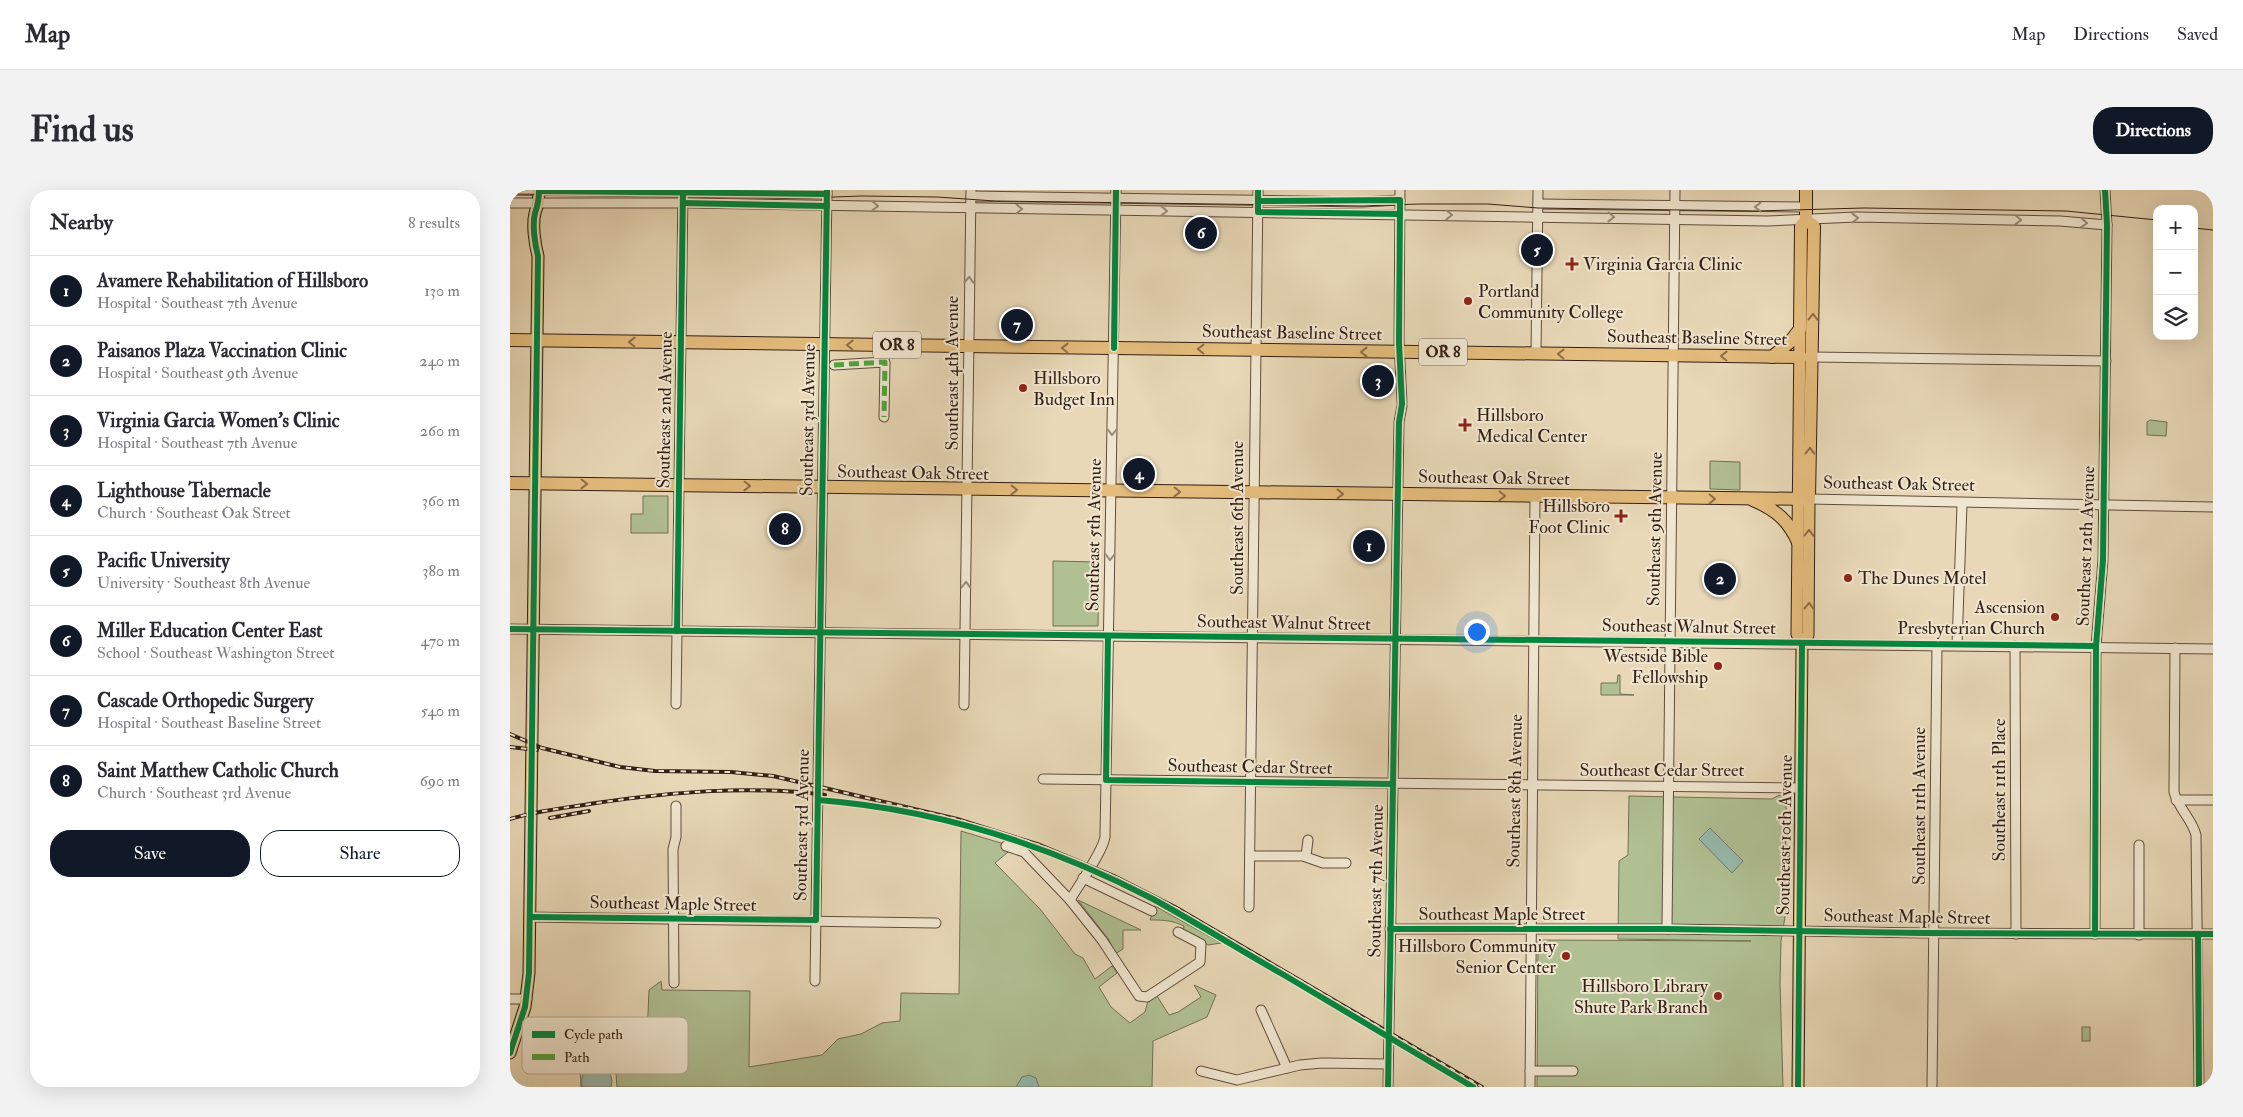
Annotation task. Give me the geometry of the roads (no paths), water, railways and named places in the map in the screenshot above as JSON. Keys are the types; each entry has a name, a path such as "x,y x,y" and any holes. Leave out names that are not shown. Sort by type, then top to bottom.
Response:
{"highway":[{"name":"Southeast 10th Avenue","path":"1800,329 1801,226 1806,213 1806,190"},
{"name":"Southeast 10th Avenue","path":"1804,499 1806,357 1814,226 1806,213"},
{"path":"1772,357 1784,349 1800,329"},
{"name":"OR 8","path":"510,340 537,340"},
{"name":"Southeast Baseline Street","path":"537,340 1806,357"},
{"name":"Southeast Oak Street","path":"510,483 1671,499 1804,499"},
{"path":"1753,500 1779,513 1791,527 1798,542"}],"main road":[{"path":"510,1053 527,999 530,917 538,256 535,244 535,228 536,212 539,206 539,190"},
{"name":"Southeast 10th Avenue","path":"1800,329 1806,357"},
{"name":"Southeast 10th Avenue","path":"1798,1087 1802,643 1797,634 1798,542 1804,499"},
{"name":"Southeast 10th Avenue","path":"1802,643 1808,635 1804,499"}],"street":[{"path":"510,190 827,192"},
{"name":"Southeast 6th Avenue","path":"1249,907 1258,190"},
{"name":"Southeast 7th Avenue","path":"1388,1087 1399,422 1402,404 1399,352 1400,190"},
{"path":"1536,354 1538,190"},
{"name":"Southeast 9th Avenue","path":"1667,929 1675,190"},
{"name":"Southeast 12th Avenue","path":"2095,934 2096,646 2103,577 2108,225 2105,190"},
{"name":"Southeast 2nd Avenue","path":"676,704 683,191"},
{"name":"Southeast 3rd Avenue","path":"815,981 827,192"},
{"path":"971,193 1116,194 1258,201 1400,200"},
{"name":"Southeast 4th Avenue","path":"964,705 971,193"},
{"name":"Southeast 5th Avenue","path":"1070,900 1104,847 1116,194"},
{"path":"510,203 539,206 683,203 1674,218 1806,213"},
{"path":"1538,204 1674,206 1856,217 2052,221 2108,225"},
{"name":"Southeast Baseline Street","path":"1806,357 2106,361"},
{"path":"834,365 887,358 884,417"},
{"name":"Southeast 8th Avenue","path":"1530,1087 1531,786 1535,496"},
{"name":"Southeast Oak Street","path":"1804,499 1962,504 2213,507"},
{"path":"1957,645 1962,504"},
{"name":"Southeast Walnut Street","path":"510,629 2096,646 2213,649"},
{"name":"Southeast 11th Avenue","path":"1932,1087 1937,645"},
{"name":"Southeast 11th Place","path":"2016,646 2016,934"},
{"path":"2175,648 2174,785 2176,800 2192,823 2196,835 2199,1087"},
{"name":"Southeast Cedar Street","path":"1043,779 1800,788"},
{"path":"2176,800 2213,800"},
{"path":"674,983 673,849 676,837 676,806"},
{"path":"1306,856 1308,840"},
{"path":"2138,935 2139,845"},
{"path":"1006,846 1024,852 1070,900 1102,940 1139,996 1147,997 1200,962 1202,957 1201,944 1178,932"},
{"path":"1250,856 1306,856 1323,863 1346,864"},
{"path":"1083,878 1152,911"},
{"name":"Southeast Maple Street","path":"530,917 936,923"},
{"name":"Southeast Maple Street","path":"1390,929 1667,929 2016,934 2213,934"},
{"path":"510,999 527,999"},
{"path":"1261,1010 1287,1068"},
{"path":"1201,1070 1237,1080 1287,1068 1322,1063 1388,1064"},
{"path":"1530,1071 1573,1071"}],"tram line":[{"path":"510,194 808,198 861,196 937,197 995,201 1362,206 1488,204 1538,208 1756,211 1864,208 2066,211 2153,220"},
{"path":"2198,228 2213,230"}],"railway":[{"path":"510,734 542,748 620,767 655,771 731,772 773,776 957,819 1040,845 1114,876 1175,907 1482,1087"},
{"path":"510,747 537,750"},
{"path":"510,819 532,813 625,799 682,793 768,790 825,795"},
{"path":"550,818 589,811"}],"place":[{"name":"Miller Education Center East","path":"1201,233"},
{"name":"Pacific University","path":"1537,250"},
{"name":"Virginia Garcia Clinic","path":"1572,264"},
{"name":"Portland Community College","path":"1468,301"},
{"name":"Cascade Orthopedic Surgery","path":"1017,325"},
{"name":"Virginia Garcia Women's Clinic","path":"1378,381"},
{"name":"Hillsboro Budget Inn","path":"1023,388"},
{"name":"Hillsboro Medical Center","path":"1465,425"},
{"name":"Lighthouse Tabernacle","path":"1139,474"},
{"name":"Hillsboro Foot Clinic","path":"1621,516"},
{"name":"Saint Matthew Catholic Church","path":"785,529"},
{"name":"Avamere Rehabilitation of Hillsboro","path":"1369,546"},
{"name":"The Dunes Motel","path":"1848,578"},
{"name":"Paisanos Plaza Vaccination Clinic","path":"1720,579"},
{"name":"Ascension Presbyterian Church","path":"2055,617"},
{"name":"Westside Bible Fellowship","path":"1718,666"},
{"name":"Hillsboro Community Senior Center","path":"1566,956"},
{"name":"Hillsboro Library Shute Park Branch","path":"1718,996"}]}
